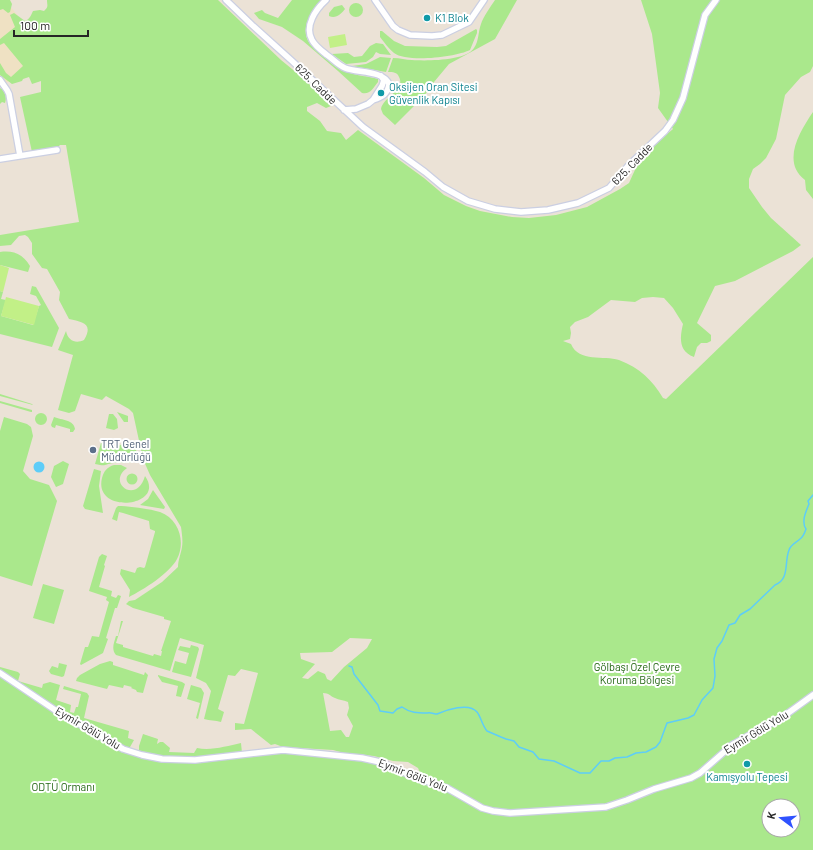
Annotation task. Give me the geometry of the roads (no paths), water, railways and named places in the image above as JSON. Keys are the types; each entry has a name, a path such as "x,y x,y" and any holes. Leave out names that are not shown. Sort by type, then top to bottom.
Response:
{"street":[{"name":"625. Cadde","path":"226,0 363,127 443,187 468,201 495,209 521,212 548,210 578,203 609,188 628,166 665,131 673,120 688,81 705,15 716,0"},
{"path":"326,0 315,13 311,21 309,32 313,42 343,67 380,75 386,78 389,84 388,91 384,95 373,100 360,109 350,111 344,110"},
{"path":"375,0 393,26 398,30 410,35 432,36 442,35 469,22 484,0"},
{"path":"373,100 384,82 380,75"},
{"path":"0,80 9,94 20,156"},
{"path":"0,159 57,150"},
{"name":"Eymir Gölü Yolu","path":"0,673 55,710 123,748 142,755 162,759 195,760 284,750 362,758 380,762 419,779 447,788 482,808 510,813 606,806 691,778 700,773 732,745 784,716 813,695"}],"water":[{"path":"39,461 43,463 45,467 43,471 39,473 35,471 33,467 35,463"}],"waterway":[{"path":"349,666 352,667 354,674 378,705 380,711 393,713 402,707 414,712 437,714 463,707 473,709 480,716 487,731 514,741 519,747 533,752 539,759 554,761 580,773 590,773 601,761 609,761 615,758 627,757 636,753 646,752 656,747 660,742 667,723 694,715 702,700 713,688 715,676 714,659 717,648 729,625 735,623 740,615 750,609 783,579 790,548 802,537 806,530 804,516 809,504 808,501 813,495"}],"place":[{"name":"K1 Blok","path":"427,18"},
{"name":"Oksijen Oran Sitesi Güvenlik Kapısı","path":"381,93"},
{"name":"TRT Genel Müdürlüğü","path":"93,450"},
{"name":"Kamışyolu Tepesi","path":"747,764"}],"park label":[{"name":"Gölbaşı Özel Çevre Koruma Bölgesi","path":"637,673"},
{"name":"ODTÜ Ormanı","path":"63,787"}]}
